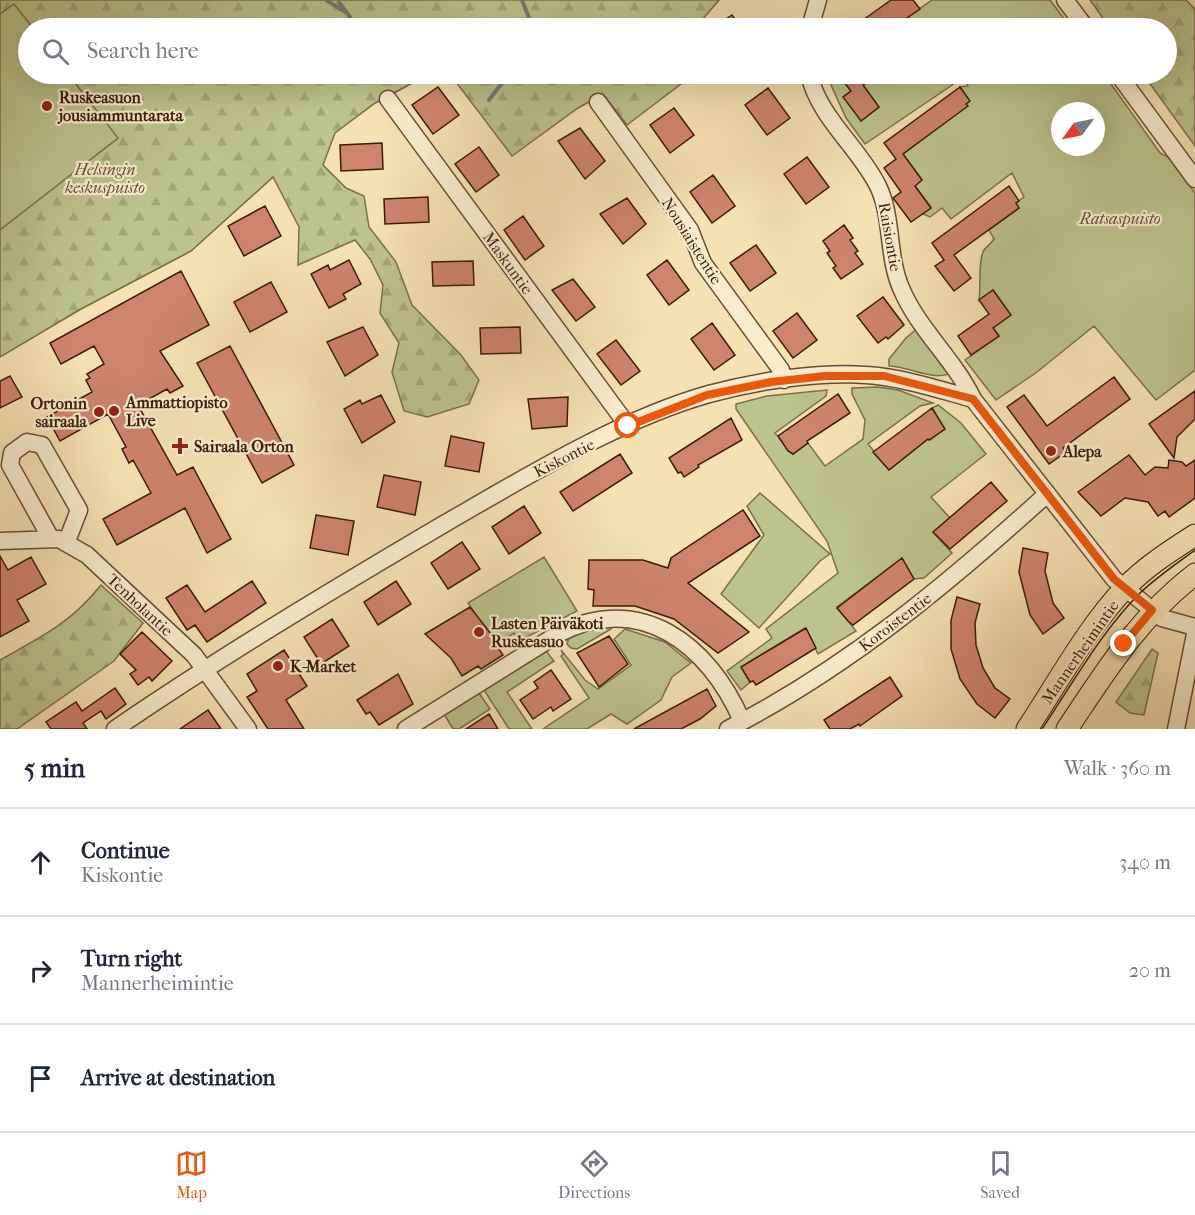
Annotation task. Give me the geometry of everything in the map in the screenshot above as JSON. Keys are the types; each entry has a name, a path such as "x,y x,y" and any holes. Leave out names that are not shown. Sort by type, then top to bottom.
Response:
{"main road":[{"name":"Mannerheimintie","path":"1027,729 1100,620 1125,588 1158,560 1195,535"},
{"name":"Mannerheimintie","path":"1067,729 1124,644 1152,610 1195,574"}],"street":[{"path":"813,18 818,0"},
{"path":"1065,0 1078,18"},
{"name":"Raisiontie","path":"813,84 821,106 877,183 884,199 895,271 901,289 911,308 962,375 973,399"},
{"path":"1125,84 1195,179"},
{"name":"Maskuntie","path":"388,99 628,426"},
{"name":"Nousiaistentie","path":"598,102 690,230 703,263 781,370 784,380"},
{"name":"Kiskontie","path":"115,729 206,668 511,485 628,426 707,395 784,380 845,375 884,376 973,399"},
{"path":"973,399 1114,579 1168,621 1195,627"},
{"path":"27,442 42,445 79,510 58,539 10,465 12,453 27,442"},
{"name":"Koroistentie","path":"735,725 793,693 881,636 960,572 1047,494"},
{"path":"0,541 58,539"},
{"name":"Tenholantie","path":"58,539 96,564 206,668 248,729"},
{"path":"406,729 558,634 576,625 609,618 647,623 682,640 710,666 732,699 735,725"},
{"path":"1176,729 1195,634"}],"green space":[{"name":"Helsingin keskuspuisto","path":"0,0 719,0 704,18 18,18 18,84 410,84 375,103 273,177 191,251 79,310 0,357"},
{"path":"0,0 719,0 704,18 25,18 14,4 0,14"},
{"path":"932,0 1050,0 1064,18 906,18"},
{"path":"1090,0 1186,0 1195,9 1195,146 1150,84 1177,84 1177,18 1103,18"},
{"path":"76,84 410,84 375,103 335,133 323,165 346,188 364,196 369,227 396,262 412,305 461,355 479,380 469,404 427,417 404,411 392,372 399,343 380,313 383,285 370,259 355,240 298,265 299,227 273,177 191,251 79,310 0,357 0,230 118,138"},
{"path":"458,84 681,84 627,125 603,94 578,108 512,156"},
{"name":"Ratsaspuisto","path":"831,84 846,84 851,91 861,121 879,107 864,84 954,84 865,144 846,118"},
{"name":"Ratsaspuisto","path":"967,84 1111,84 1160,153 1168,157 1195,193 1195,370 1156,400 1094,326 1037,372 996,400 965,360 999,336 993,327 1011,315 993,290 979,300 981,260 984,250 994,239 989,230 1019,208 1016,203 1024,197 1012,173 951,219 942,208 930,217 923,214 931,207 915,186 922,180 903,154 967,106 960,87 968,86"},
{"path":"919,327 954,371 939,376 889,366 889,359 906,338"},
{"path":"878,387 898,390 933,403 920,406 868,444 889,470 944,429 932,408 938,405 961,423 986,454 931,497 950,518 933,532 952,553 924,578 914,579 902,558 837,607 856,631 818,654 805,628 741,667 750,682 741,690 727,671 772,638 766,629 838,573 827,541 736,409 736,404 767,396 827,390 826,396 775,433 793,454 808,443 825,466 863,439 865,420 852,394 852,388"},
{"path":"760,493 830,554 820,561 759,628 721,594 764,535 747,506"},
{"path":"544,557 577,611 519,641 514,633 496,647 498,643 468,603"},
{"path":"101,585 143,623 114,661 17,729 0,729 0,660 67,619"},
{"path":"611,625 611,629 577,649 567,644 570,634"},
{"path":"625,629 665,642 691,663 672,677 661,700 627,724 611,714 587,729 543,729 589,698 561,656 563,654 561,650 585,680 598,689 631,665 614,639"},
{"path":"1152,649 1158,653 1144,715 1130,713 1116,702"},
{"path":"546,651 554,661 507,692 532,729 509,729 484,690"},
{"path":"479,693 490,709 459,729 453,729 444,714"}],"building":[{"path":"891,0 913,0 920,9 907,18 866,18"},
{"path":"846,84 865,84 863,85 879,107 861,121 843,97 851,91"},
{"path":"438,87 459,115 433,134 412,105"},
{"path":"960,87 970,101 966,104 968,106 903,154 922,180 915,186 931,208 911,222 893,198 901,192 884,168 896,159 884,143"},
{"path":"768,88 790,118 767,135 745,105"},
{"path":"674,108 694,135 670,153 650,125"},
{"path":"580,128 605,161 585,179 558,141"},
{"path":"382,143 383,169 341,171 340,145"},
{"path":"479,147 499,175 476,192 455,164"},
{"path":"807,157 829,187 806,204 784,174"},
{"path":"713,175 735,206 712,223 690,192"},
{"path":"1009,186 1019,201 1016,203 1019,208 954,255 971,278 954,291 935,266 944,260 932,243"},
{"path":"428,197 429,222 385,224 384,199"},
{"path":"627,198 646,224 623,244 600,214"},
{"path":"265,206 281,236 244,256 228,226"},
{"path":"523,216 544,246 525,260 504,230"},
{"path":"844,225 853,238 850,240 858,251 855,253 863,264 841,279 833,268 836,266 827,253 830,251 823,241"},
{"path":"756,245 776,273 750,291 730,263"},
{"path":"349,260 361,284 343,294 346,299 329,308 311,274 328,265 330,270"},
{"path":"667,260 689,290 669,305 647,275"},
{"path":"473,261 474,285 433,286 432,262"},
{"name":"Ortonin sairaala","path":"181,271 209,325 160,351 183,386 170,393 167,389 138,405 177,475 193,467 231,539 207,553 185,508 117,545 103,519 151,493 133,460 129,463 122,449 126,447 108,414 60,441 47,417 92,392 86,380 90,378 87,374 104,364 94,346 61,364 50,343"},
{"path":"573,279 595,307 576,321 552,290"},
{"path":"271,282 287,312 250,332 234,302"},
{"path":"993,290 1011,315 993,328 999,336 971,355 958,336 989,314 979,300"},
{"path":"883,297 904,325 888,339 886,337 878,343 857,316"},
{"path":"797,313 817,340 793,358 773,331"},
{"path":"712,323 735,355 714,370 691,339"},
{"path":"363,327 378,355 345,376 327,342"},
{"path":"520,327 521,353 481,354 480,328"},
{"path":"616,340 640,371 621,385 597,354"},
{"path":"230,346 294,465 262,483 197,363"},
{"path":"10,376 22,397 0,408 0,381"},
{"path":"1114,377 1130,399 1063,448 1066,452 1049,464 1007,407 1024,395 1047,426"},
{"path":"1195,391 1195,419 1177,437 1174,458 1149,424"},
{"path":"838,394 850,413 807,441 808,443 793,454 788,451 778,436"},
{"path":"381,395 395,422 362,443 344,409 360,400 362,404"},
{"path":"568,397 567,426 532,429 528,399"},
{"path":"932,408 945,429 928,439 889,470 873,452"},
{"path":"731,418 742,440 698,465 699,467 684,477 681,472 678,473 669,458"},
{"path":"451,436 484,443 479,472 445,466"},
{"path":"620,454 632,473 573,511 560,492"},
{"path":"1129,455 1145,475 1155,467 1168,468 1169,460 1182,462 1186,466 1195,460 1195,498 1169,517 1165,511 1158,516 1148,502 1125,498 1101,516 1078,492"},
{"path":"384,475 421,482 415,515 377,507"},
{"path":"991,482 1007,501 950,549 933,532"},
{"path":"524,506 541,533 509,554 492,527"},
{"path":"743,510 760,536 688,583 749,632 718,653 674,619 635,606 593,606 594,590 588,589 589,560 643,560 668,568 671,558"},
{"path":"316,515 354,521 348,555 310,548"},
{"path":"462,542 480,569 448,589 431,563"},
{"path":"1023,548 1048,553 1045,571 1053,603 1064,618 1043,634 1030,615 1019,572"},
{"path":"0,556 8,570 31,557 46,584 17,600 29,621 0,637"},
{"path":"902,558 914,579 853,625 837,608"},
{"path":"252,581 266,603 207,642 195,625 187,630 166,598 187,585 205,612"},
{"path":"396,581 411,604 378,625 364,602"},
{"path":"957,597 980,604 975,623 976,645 983,668 995,688 1010,699 995,718 977,704 960,679 951,649 951,620"},
{"path":"470,607 498,643 496,645 503,655 481,669 478,666 462,676 451,658 425,634"},
{"path":"332,619 349,646 321,664 304,637"},
{"path":"806,628 816,648 756,685 753,681 750,682 741,667"},
{"path":"142,632 172,661 152,681 149,677 138,685 130,674 136,670 120,654"},
{"path":"609,636 628,664 599,687 577,653"},
{"path":"284,650 307,686 286,700 304,729 268,729 247,697 257,691 247,674"},
{"path":"551,670 571,699 553,711 551,707 533,719 520,700 538,688 534,682"},
{"path":"398,674 413,704 379,725 370,712 366,714 357,700"},
{"path":"890,677 902,696 860,726 859,724 850,729 830,729 824,720"},
{"path":"115,688 126,704 106,719 101,711 83,723 87,729 51,729 46,722 76,702 82,711"},
{"path":"707,689 716,706 700,719 681,729 634,729"},
{"path":"208,710 221,729 180,729"},
{"path":"489,714 498,729 466,729"}],"waterway":[{"path":"326,0 347,13"},
{"path":"522,0 529,18"},
{"path":"339,2 350,17"},
{"path":"489,100 501,84"}],"tram line":[{"path":"1042,729 1100,641 1126,608 1153,582 1195,550"}],"place":[{"name":"Ruskeasuon jousiammuntarata","path":"47,106"},
{"name":"Ammattiopisto Live","path":"114,411"},
{"name":"Ortonin sairaala","path":"99,412"},
{"name":"Sairaala Orton","path":"180,446"},
{"name":"Alepa","path":"1051,451"},
{"name":"Lasten Päiväkoti Ruskeasuo","path":"479,632"},
{"name":"K-Market","path":"278,666"}],"route":[{"path":"628,426 722,391 771,382 825,376 884,376 973,399 1114,579 1152,610 1124,644"}]}
